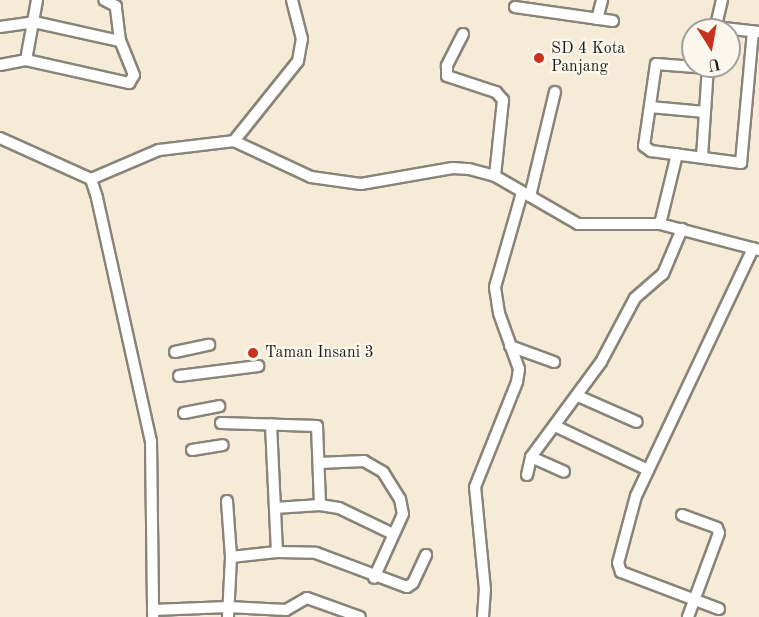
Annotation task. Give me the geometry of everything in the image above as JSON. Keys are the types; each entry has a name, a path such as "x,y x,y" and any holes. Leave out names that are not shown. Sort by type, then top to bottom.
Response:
{"street":[{"path":"26,60 37,0"},
{"path":"0,64 26,60 129,83 134,75 120,41 116,6 104,0"},
{"path":"234,141 298,61 302,39 292,0"},
{"path":"531,12 533,0"},
{"path":"597,19 602,0"},
{"path":"718,18 722,0"},
{"path":"515,7 531,12 613,21"},
{"path":"0,27 34,22 120,41"},
{"path":"681,65 658,63 644,146 651,151 743,161 756,32 741,31"},
{"path":"463,34 447,66 447,76 496,92 503,100 495,176"},
{"path":"702,157 707,78"},
{"path":"483,617 485,590 475,487 517,382 519,369 510,346 495,288 526,195 555,92"},
{"path":"650,107 705,112"},
{"path":"0,138 91,179 159,150 234,141 311,177 327,180 377,184 453,168 495,176 567,219 588,226 632,221 660,224 756,249 636,496 619,569 719,609"},
{"path":"660,224 677,154"},
{"path":"91,179 105,224 149,431 153,614 286,610 307,598 360,617"},
{"path":"527,475 531,457 578,396 635,298 663,274 682,229"},
{"path":"175,352 209,345"},
{"path":"510,346 554,362"},
{"path":"179,376 258,366"},
{"path":"578,396 637,422"},
{"path":"184,413 219,406"},
{"path":"221,423 317,426 320,505"},
{"path":"271,424 278,552"},
{"path":"555,426 648,470"},
{"path":"192,450 223,445"},
{"path":"531,457 564,472"},
{"path":"319,463 359,460 383,472 403,508 374,578"},
{"path":"226,501 231,557 228,612"},
{"path":"275,508 320,505 339,508 393,534"},
{"path":"682,515 717,528 719,532 688,617"},
{"path":"231,557 278,552 316,553 374,578 411,587 426,555"}],"place":[{"name":"SD 4 Kota Panjang","path":"539,58"},
{"name":"Taman Insani 3","path":"253,353"}]}
